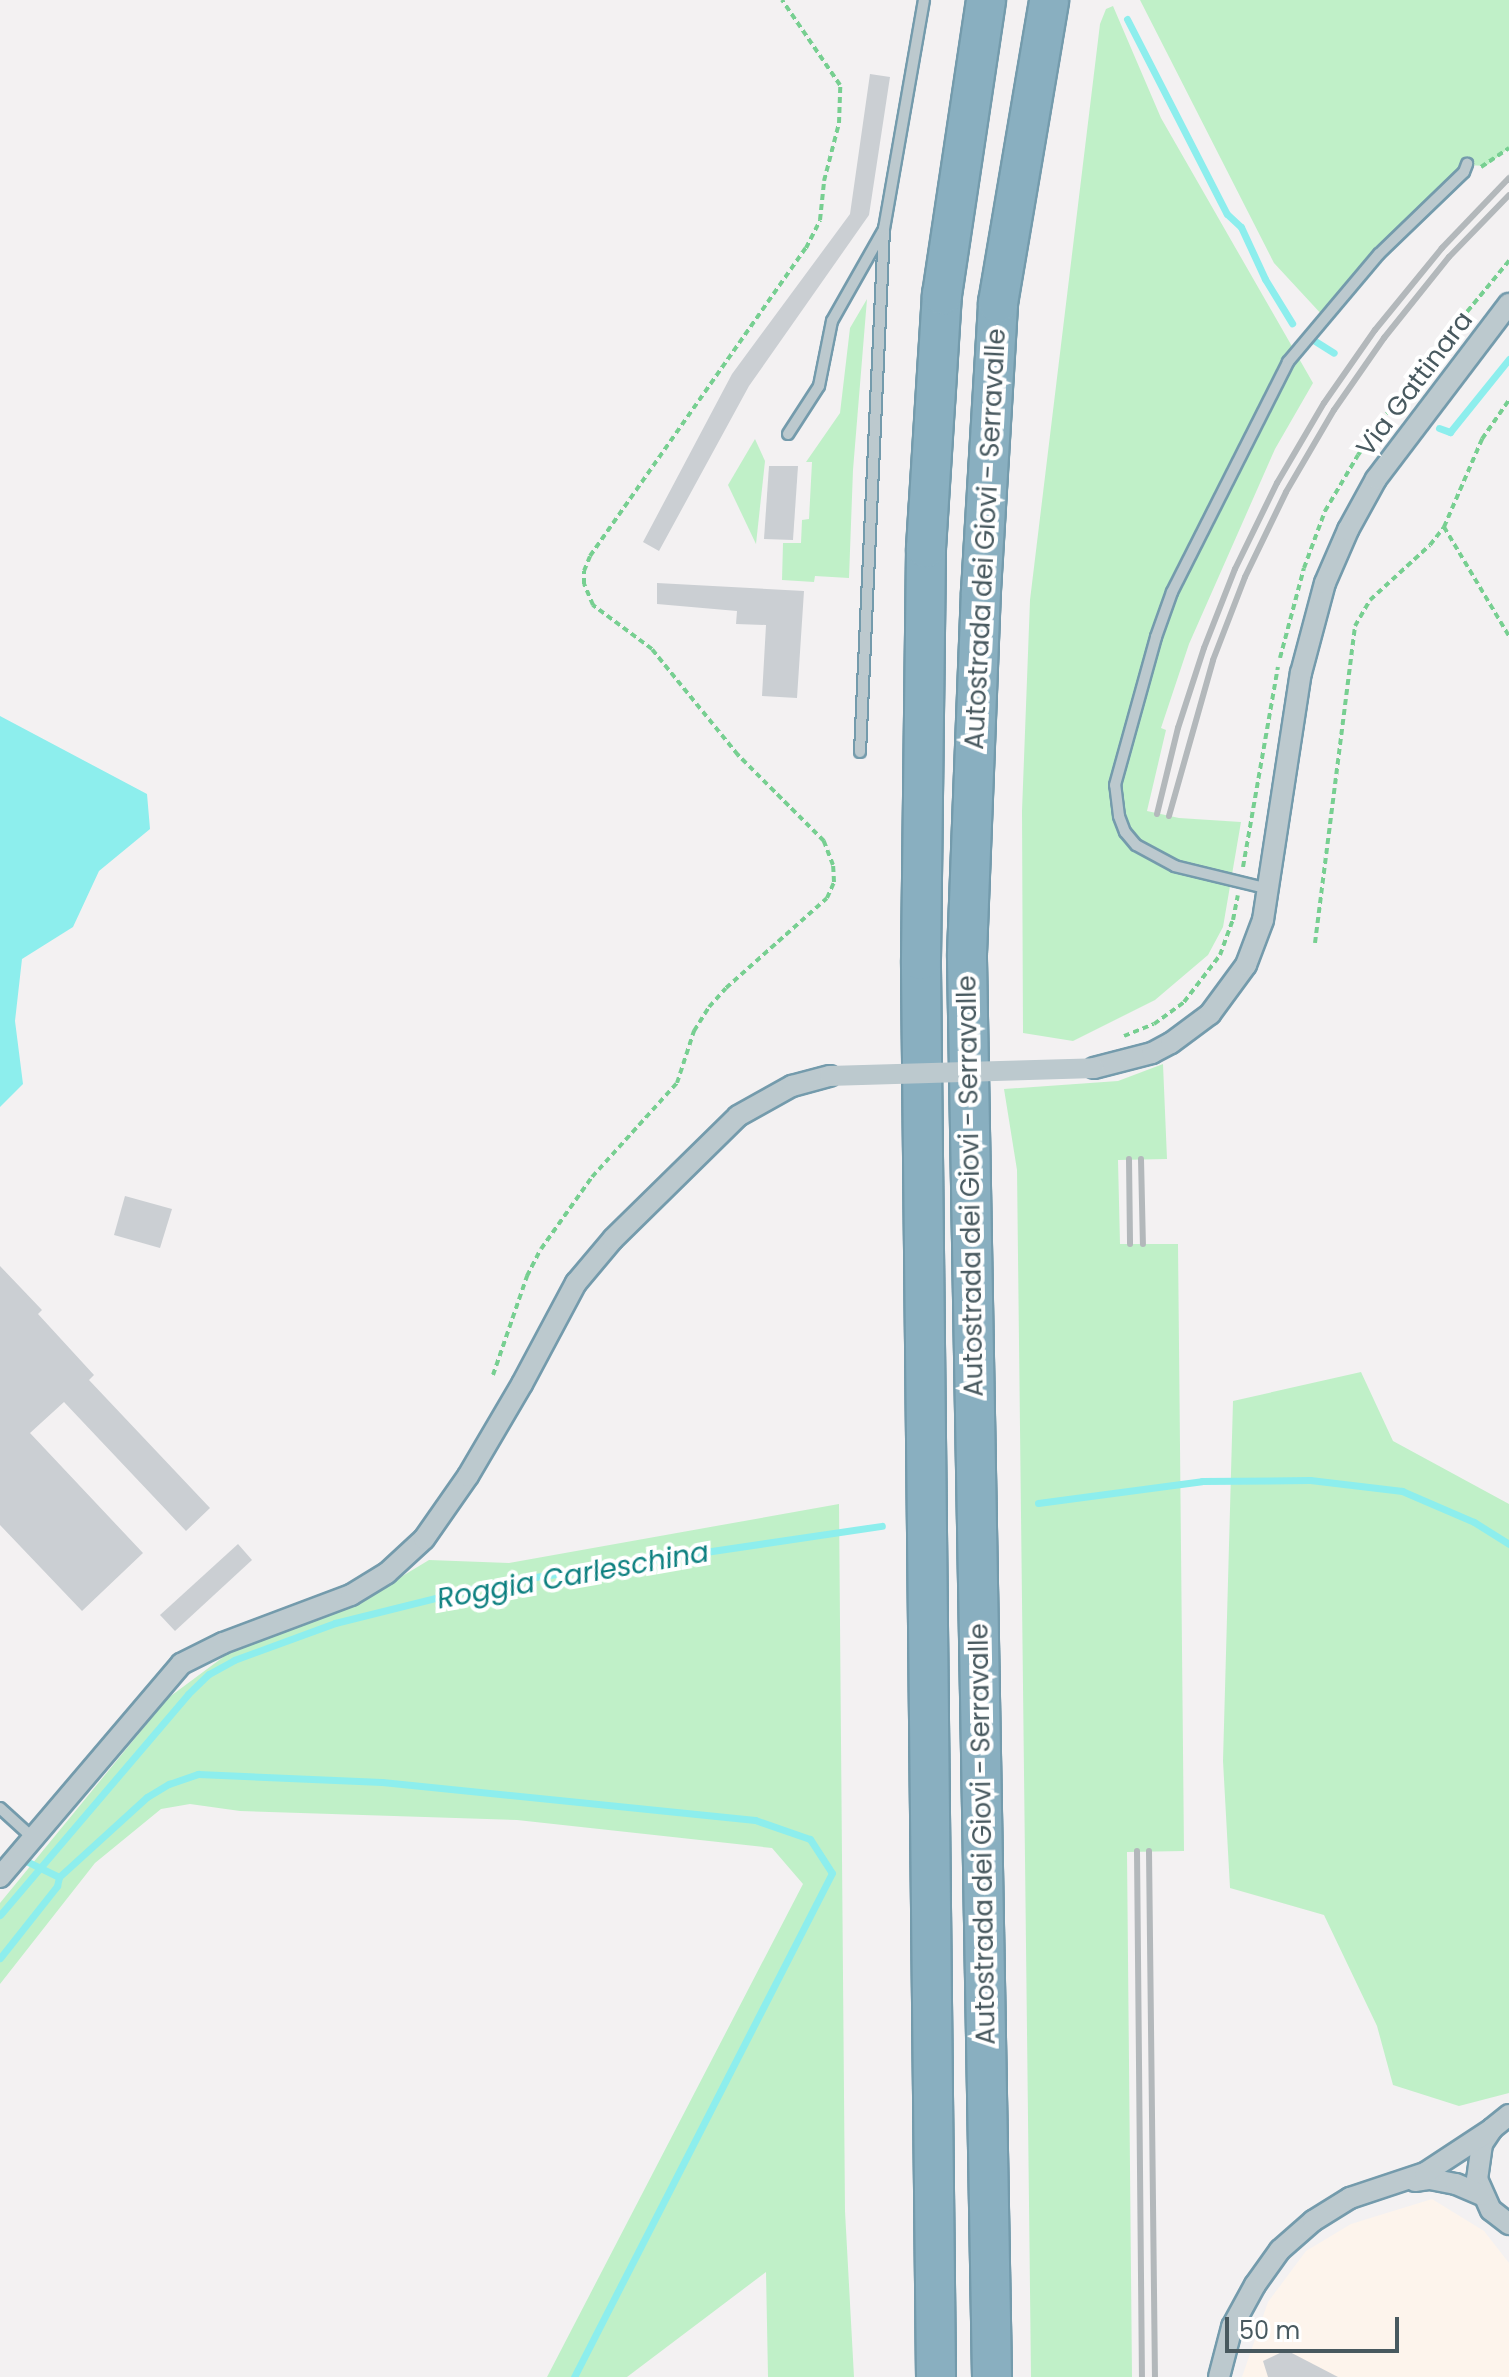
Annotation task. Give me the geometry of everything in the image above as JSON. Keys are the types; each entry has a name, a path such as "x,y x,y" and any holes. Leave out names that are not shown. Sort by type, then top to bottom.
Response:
{"highway":[{"name":"Autostrada dei Giovi - Serravalle","path":"992,2377 967,954 981,591 998,303 1049,0"},
{"name":"Autostrada dei Giovi - Serravalle","path":"936,2377 921,960 926,548 942,295 986,2"}],"street":[{"name":"Via Gattinara","path":"0,1877 181,1664 223,1643 351,1595 387,1573 424,1539 515,1398 576,1283 613,1239 738,1116 792,1086 830,1076 1094,1068 1152,1053 1210,1014 1246,965 1256,944 1269,889 1308,640 1325,583 1365,496 1392,454 1509,304"},
{"path":"1219,2377 1232,2327 1255,2285 1280,2250 1313,2221 1350,2198 1425,2173 1509,2115"},
{"path":"1482,2195 1478,2161 1492,2129"},
{"path":"1388,2186 1430,2179 1456,2184 1482,2195 1507,2225"}],"lane":[{"path":"860,752 884,229 924,0"},
{"path":"1269,889 1175,866 1136,845 1125,832 1119,816 1115,785 1147,666 1172,592 1288,362 1379,254 1467,164"},
{"path":"788,434 819,386 832,321 884,229"},
{"path":"0,1808 33,1838"}],"path":[{"path":"493,1375 527,1276 592,1177 677,1083 694,1031 709,1007 726,988 827,898 834,882 833,865 824,841 738,755 652,649 593,605 584,584 584,571 590,556 806,248 820,220 824,181 839,123 840,85 782,0"},
{"path":"1467,164 1486,166 1509,148"},
{"path":"1315,943 1355,626 1370,600 1444,527 1482,439 1509,400"},
{"path":"1444,527 1509,636"}],"shaded area":[{"path":"1432,2199 1484,2231 1509,2263 1509,2377 1242,2377 1268,2302 1306,2251 1351,2224"}],"green space":[{"path":"1140,0 1509,0 1509,148 1486,166 1467,165 1324,317 1274,263"},
{"path":"1113,6 1161,118 1313,383 1275,449 1189,644 1161,728 1166,730 1147,811 1179,818 1241,822 1223,927 1208,955 1155,1000 1073,1041 1023,1033 1022,811 1030,600 1100,24 1106,9"},
{"path":"867,299 853,470 849,578 815,576 814,582 782,580 783,543 801,543 802,520 809,519 812,462 806,462 840,413 850,328"},
{"path":"755,439 765,461 756,544 728,485"},
{"path":"1163,1064 1167,1159 1118,1160 1120,1244 1178,1244 1184,1851 1127,1852 1132,2377 1031,2377 1017,1170 1004,1089 1118,1081"},
{"path":"1361,1372 1393,1441 1509,1504 1509,2093 1459,2106 1393,2085 1377,2026 1324,1915 1230,1888 1223,1761 1233,1401"},
{"path":"839,1504 845,2211 854,2377 768,2377 766,2272 627,2377 547,2377 803,1884 772,1848 517,1820 240,1811 190,1804 161,1809 95,1863 0,1984 0,1903 168,1698 230,1652 356,1604 429,1560 509,1563"}],"water":[{"path":"0,716 147,794 150,829 99,871 73,927 22,959 15,1021 23,1084 0,1107"}],"building":[{"path":"870,74 890,77 869,215 749,386 659,551 643,542 732,374 850,214"},
{"path":"769,466 798,466 793,540 764,539"},
{"path":"657,583 804,591 797,698 762,696 766,625 736,624 737,611 657,604"},
{"path":"125,1196 172,1209 160,1248 114,1235"},
{"path":"0,1266 42,1310 38,1314 94,1375 89,1380 210,1508 186,1531 64,1402 30,1433 143,1553 82,1611 0,1525"},
{"path":"238,1544 252,1560 175,1631 160,1615"},
{"path":"1286,2350 1338,2377 1268,2377 1263,2361"}],"waterway":[{"path":"1127,19 1227,214 1241,227 1265,279 1292,323"},
{"path":"1315,341 1334,353"},
{"path":"1439,428 1450,432 1509,359"},
{"name":"Roggia Carleschina","path":"1038,1503 1202,1481 1310,1480 1402,1491 1474,1522 1509,1544"},
{"name":"Roggia Carleschina","path":"0,1915 188,1694 209,1674 234,1660 335,1623 495,1583 882,1526"},
{"path":"59,1877 147,1797 169,1784 198,1774 382,1782 755,1820 810,1839 832,1873 574,2377"},
{"path":"0,1958 57,1886 59,1877 26,1861"}],"railway":[{"path":"1157,814 1178,728 1204,648 1235,569 1277,483 1324,403 1375,330 1442,248 1509,178"},
{"path":"1169,816 1213,660 1245,577 1286,492 1334,410 1384,338 1449,257 1509,195"},
{"path":"1129,1159 1130,1244"},
{"path":"1141,1159 1143,1244"},
{"path":"1137,1851 1142,2377"},
{"path":"1149,1851 1155,2377"}]}
